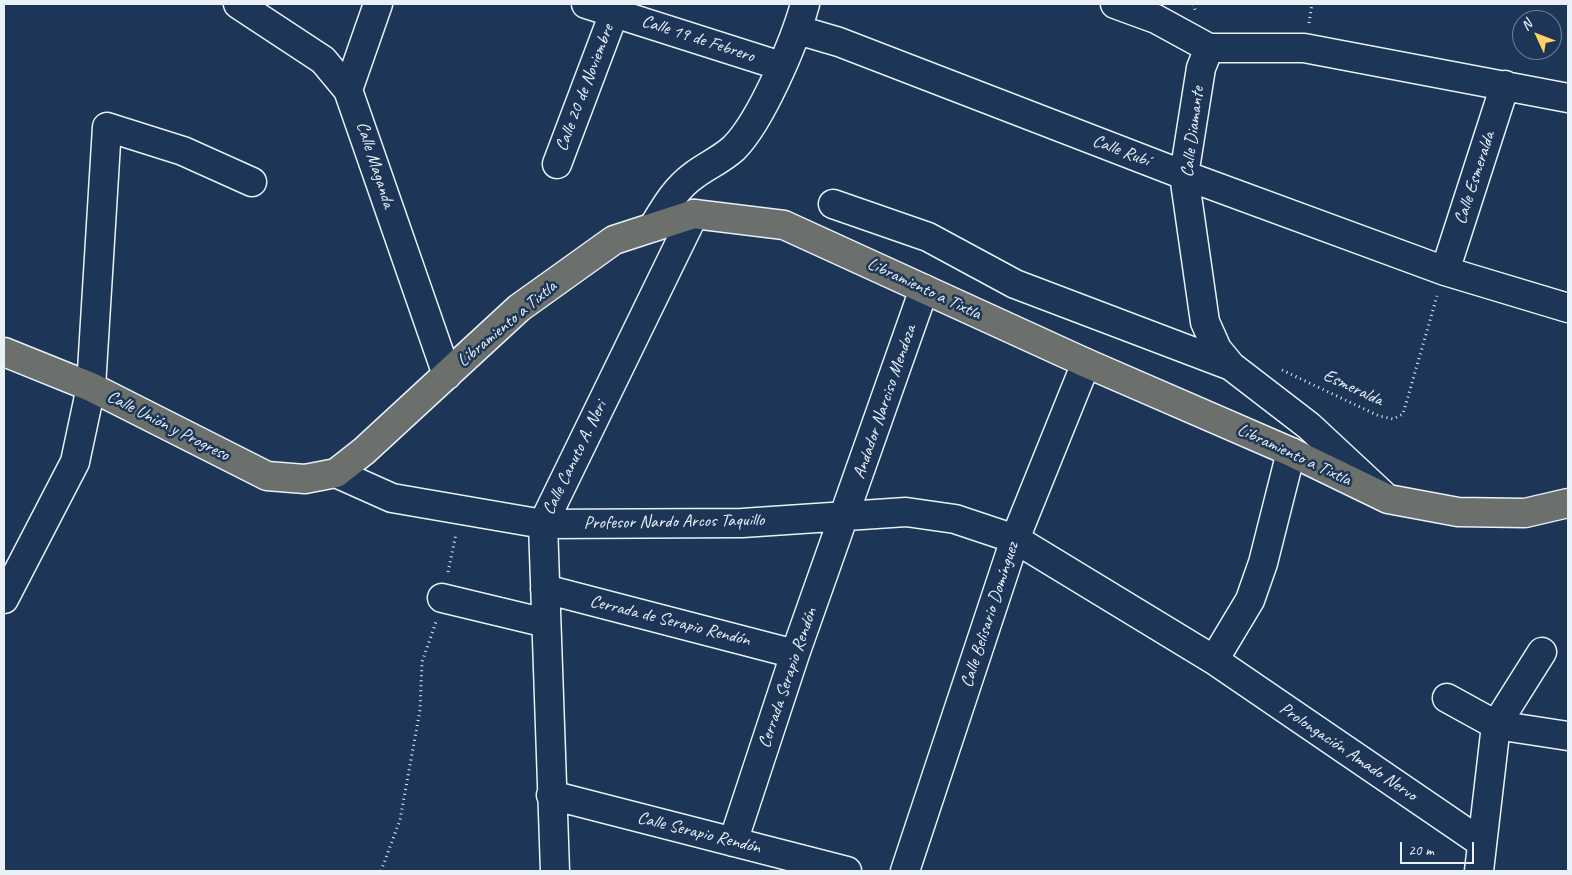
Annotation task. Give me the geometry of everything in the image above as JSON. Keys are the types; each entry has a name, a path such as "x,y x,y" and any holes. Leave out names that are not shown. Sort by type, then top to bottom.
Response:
{"main road":[{"name":"Libramiento a Tixtla","path":"336,473 364,451 519,308 614,240 694,214 784,225 1086,363 1291,452 1388,499 1458,512 1525,513 1568,503"},
{"name":"Calle Unión y Progreso","path":"4,352 92,387 266,476 305,478 336,473"}],"street":[{"name":"Calle Maganda","path":"238,4 322,60 348,90 447,375"},
{"path":"348,90 378,4"},
{"name":"Calle 19 de Febrero","path":"586,4 781,66"},
{"path":"653,228 668,200 692,176 716,163 746,135 798,30 804,4"},
{"path":"1115,4 1156,19 1209,48 1304,48 1568,98"},
{"name":"Calle 20 de Noviembre","path":"556,164 614,12"},
{"name":"Calle Rubí","path":"798,30 839,42 1184,175 1445,271 1568,308"},
{"name":"Calle Diamante","path":"1209,48 1201,68 1184,175 1205,322 1216,349 1231,366 1309,426 1388,499"},
{"name":"Calle Esmeralda","path":"1445,271 1505,85"},
{"path":"4,598 75,462 92,387 107,127 183,151 252,182"},
{"path":"833,204 928,237 1015,284 1231,366"},
{"name":"Calle Canuto A. Neri","path":"555,871 543,524 694,214"},
{"name":"Andador Narciso Mendoza","path":"845,514 924,289"},
{"name":"Calle Belisario Domínguez","path":"905,871 1015,539 1086,363"},
{"path":"1214,660 1250,600 1264,564 1291,452"},
{"name":"Profesor Nardo Arcos Taquillo","path":"336,473 392,498 543,524 742,523 845,514 916,513 955,519 1015,539"},
{"name":"Cerrada Serapio Rendón","path":"733,842 795,654 845,514"},
{"name":"Prolongación Amado Nervo","path":"1015,539 1214,660 1482,843"},
{"name":"Cerrada de Serapio Rendón","path":"545,589 795,654"},
{"path":"442,598 546,623"},
{"path":"1479,871 1496,725 1542,652"},
{"path":"1447,698 1496,725 1568,736"},
{"name":"Calle Serapio Rendón","path":"551,795 847,871"}],"path":[{"name":"Esmeralda","path":"1273,366 1379,416 1393,419 1403,414 1445,271"},
{"path":"381,871 400,820 420,710 422,662 442,598 460,510"}]}
